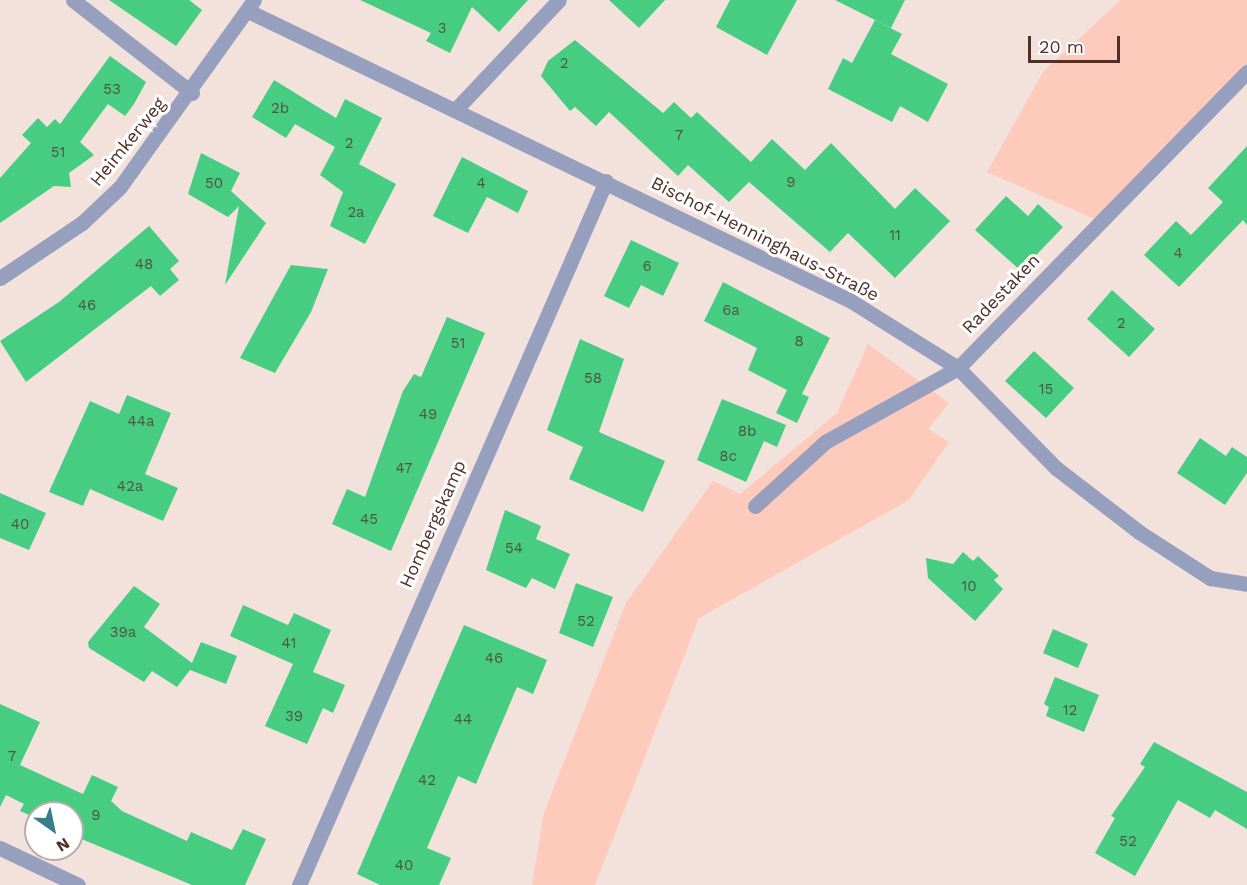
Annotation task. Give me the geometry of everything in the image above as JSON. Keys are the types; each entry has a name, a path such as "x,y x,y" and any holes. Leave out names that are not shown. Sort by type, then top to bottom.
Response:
{"street":[{"path":"73,0 192,93"},
{"path":"458,107 559,0"},
{"name":"Heimkerweg","path":"0,278 82,223 120,187 192,93 252,6"},
{"name":"Bischof-Henninghaus-Straße","path":"252,6 850,301 958,368 1056,468 1139,532 1210,578 1247,584"},
{"name":"Radestaken","path":"755,506 825,442 958,368 1247,72"},
{"name":"Hombergskamp","path":"299,885 606,181"},
{"path":"0,848 78,885"}],"shaded area":[{"path":"1121,0 1247,0 1247,72 1099,221 987,172 1043,72"},
{"path":"868,344 949,403 928,429 949,442 909,500 699,618 595,885 532,885 544,813 626,603 713,481 740,494 837,413"}],"building":[{"path":"109,0 189,0 202,10 176,46"},
{"path":"360,0 528,0 499,32 472,7 450,53 426,41 431,33"},
{"path":"609,0 665,0 639,28"},
{"path":"730,0 797,0 767,55 716,27"},
{"path":"835,0 905,0 891,28"},
{"path":"875,20 902,34 891,54 948,84 928,122 900,106 892,122 828,89 843,58 852,63"},
{"path":"575,40 663,113 674,102 691,118 697,112 751,162 772,139 805,170 831,143 895,209 915,188 950,221 895,278 848,233 830,252 749,182 729,202 688,165 678,176 609,112 596,126 575,107 570,111 541,76 548,61"},
{"path":"110,56 146,82 134,104 125,116 108,104 80,142 94,155 69,173 71,187 54,186 0,223 0,178 31,143 22,135 38,118 47,127 55,119 60,124"},
{"path":"274,80 336,118 345,99 382,118 359,164 396,184 365,244 330,226 343,192 320,175 335,147 295,124 286,138 252,117"},
{"path":"1247,146 1247,225 1243,220 1179,287 1144,255 1176,221 1191,235 1223,202 1208,188"},
{"path":"201,153 240,173 231,191 266,223 225,285 239,206 228,217 188,194"},
{"path":"462,157 528,191 518,213 487,197 468,233 433,216"},
{"path":"1006,196 1028,216 1038,204 1063,227 1021,271 975,230"},
{"path":"149,226 179,261 170,269 179,280 160,296 151,286 26,382 0,341 59,302"},
{"path":"631,240 679,263 663,296 641,285 629,308 604,296"},
{"path":"291,265 328,269 311,312 275,373 240,358"},
{"path":"723,282 830,338 802,394 809,397 797,423 776,413 787,390 748,370 757,348 704,321"},
{"path":"1112,290 1155,329 1129,357 1087,319"},
{"path":"447,317 485,333 391,551 332,524 347,489 365,497 403,391 414,374 421,377"},
{"path":"580,339 624,359 599,432 665,461 643,512 569,479 583,447 547,430"},
{"path":"1034,351 1074,388 1046,418 1005,381"},
{"path":"127,395 171,413 145,474 178,488 163,521 90,489 83,506 49,492 90,401 119,414"},
{"path":"722,399 786,425 777,447 764,441 746,482 697,460"},
{"path":"1200,438 1226,456 1232,447 1247,457 1247,473 1225,505 1177,473"},
{"path":"0,493 46,513 29,550 0,538"},
{"path":"505,510 541,526 536,539 570,554 555,589 532,578 526,588 486,570"},
{"path":"963,552 973,561 978,556 999,576 994,580 1003,589 975,621 928,578 926,558 953,564"},
{"path":"576,583 613,597 593,647 559,633"},
{"path":"134,586 160,604 144,627 192,663 201,642 237,656 226,684 190,670 177,687 152,671 144,682 89,648 88,642"},
{"path":"243,605 288,625 294,613 331,630 313,672 345,685 333,713 323,708 307,744 265,726 293,664 230,636"},
{"path":"464,625 547,660 533,694 517,687 476,784 458,776 427,848 451,858 439,885 380,885 357,874"},
{"path":"1053,629 1088,644 1078,668 1043,653"},
{"path":"1055,677 1099,695 1084,732 1046,716 1049,707 1044,704"},
{"path":"0,704 40,722 20,765 83,794 92,775 118,787 111,801 122,811 187,841 191,832 232,850 243,829 266,839 245,885 192,885 84,840 84,801 24,801 24,804 6,795 0,807"},
{"path":"1154,742 1247,792 1247,829 1215,810 1210,818 1178,800 1135,876 1095,853 1115,818 1111,816 1145,767 1140,764"}]}
